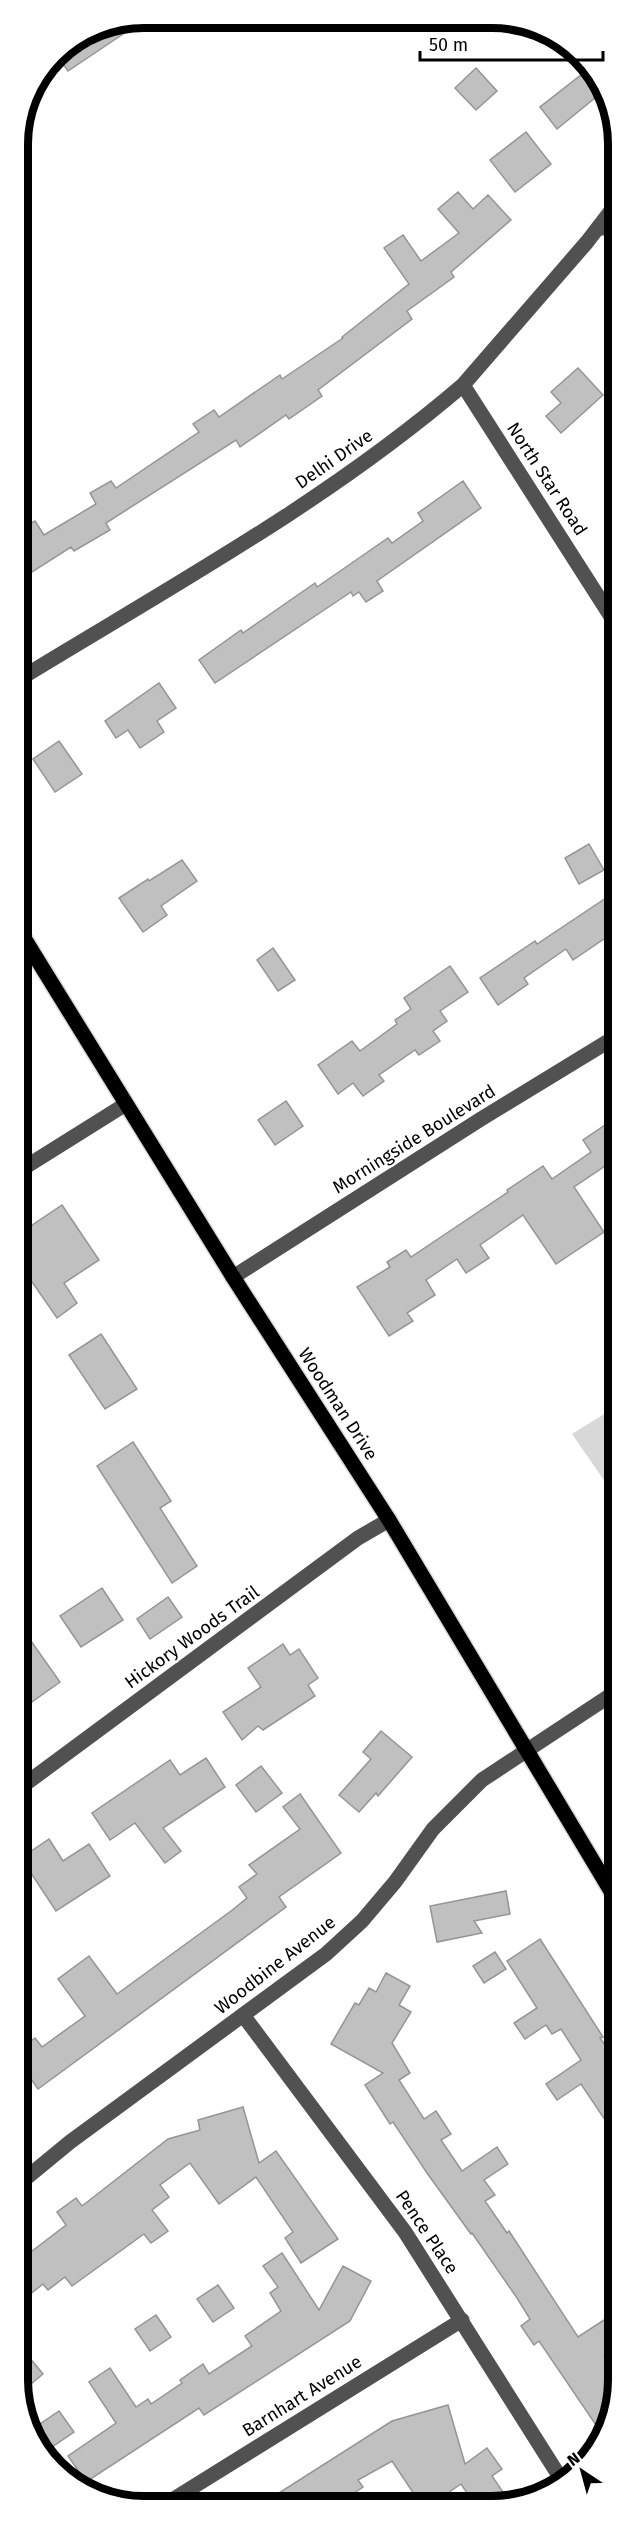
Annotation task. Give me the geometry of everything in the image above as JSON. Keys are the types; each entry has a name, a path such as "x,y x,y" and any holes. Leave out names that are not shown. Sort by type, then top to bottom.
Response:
{"main road":[{"name":"Woodman Drive","path":"29,946 233,1277 389,1520 607,1885"}],"street":[{"name":"Delhi Drive","path":"29,673 307,502 375,456 463,385 608,215"},
{"path":"598,228 608,228"},
{"name":"North Star Road","path":"463,385 608,612"},
{"name":"Morningside Boulevard","path":"233,1277 481,1119 608,1042"},
{"path":"29,1165 126,1104"},
{"name":"Hickory Woods Trail","path":"28,1782 358,1538 389,1520"},
{"name":"Woodbine Avenue","path":"28,2177 70,2142 326,1954 348,1934 395,1882 433,1829 482,1780 607,1698"},
{"name":"Pence Place","path":"243,2015 399,2223 552,2464"},
{"name":"Barnhart Avenue","path":"178,2496 462,2320"}],"shaded area":[{"path":"607,1412 607,1485 572,1434"}],"building":[{"path":"129,30 68,71 62,63 74,52 93,40"},
{"path":"476,68 497,91 476,110 455,88"},
{"path":"583,73 597,96 557,129 540,107"},
{"path":"526,132 551,164 515,192 490,160"},
{"path":"458,192 473,209 488,195 511,220 451,272 454,277 407,311 412,319 318,390 322,396 289,419 286,415 240,447 236,440 106,523 110,530 74,551 71,547 29,574 29,525 35,521 44,535 96,504 90,493 111,481 116,488 199,432 193,424 214,410 219,417 280,375 282,379 343,338 409,284 384,248 403,235 421,261 459,233 438,209"},
{"path":"578,368 603,395 561,433 546,416 561,403 551,392"},
{"path":"463,481 481,508 377,581 383,591 366,602 359,592 353,596 351,592 215,683 199,660 241,630 243,633 315,583 317,587 388,538 392,543 423,521 418,513"},
{"path":"159,683 176,708 157,721 164,732 140,748 128,730 116,738 105,721"},
{"path":"59,741 82,774 55,792 33,759"},
{"path":"589,844 604,870 579,884 565,858"},
{"path":"182,860 197,881 161,906 167,915 143,932 119,898"},
{"path":"606,898 608,901 608,936 573,960 566,949 524,978 528,984 498,1005 480,978 535,941 537,944"},
{"path":"273,948 295,980 278,991 257,960"},
{"path":"450,966 468,992 440,1011 447,1021 433,1031 440,1041 419,1055 415,1050 379,1075 384,1081 363,1096 353,1083 338,1094 318,1065 352,1041 360,1051 397,1024 395,1020 411,1009 404,998"},
{"path":"286,1101 303,1126 275,1145 258,1120"},
{"path":"608,1123 608,1164 574,1187 604,1232 556,1264 523,1215 480,1245 489,1258 466,1273 457,1259 426,1280 435,1295 407,1313 413,1321 389,1336 357,1287 390,1267 387,1262 406,1250 411,1257 543,1166 552,1179 591,1152 583,1140"},
{"path":"62,1205 99,1260 64,1283 77,1303 57,1318 28,1277 29,1228"},
{"path":"101,1334 137,1389 105,1409 69,1355"},
{"path":"133,1442 171,1501 160,1508 197,1566 172,1583 97,1466"},
{"path":"102,1588 123,1620 81,1647 60,1616"},
{"path":"168,1597 182,1617 150,1639 137,1619"},
{"path":"28,1637 60,1682 28,1704"},
{"path":"283,1644 290,1655 299,1649 318,1678 308,1685 315,1696 263,1730 258,1726 242,1740 223,1712 261,1687 248,1668"},
{"path":"381,1731 412,1757 378,1796 376,1793 359,1812 339,1795 371,1759 363,1752"},
{"path":"206,1758 225,1787 163,1828 181,1851 165,1863 135,1823 110,1840 92,1813 170,1760 180,1775"},
{"path":"261,1766 282,1793 256,1812 236,1785"},
{"path":"300,1794 341,1853 279,1897 286,1907 38,2089 28,2075 28,2043 35,2038 42,2047 85,2016 58,1979 89,1956 117,1994 231,1911 247,1898 239,1887 257,1874 249,1865 300,1829 283,1807"},
{"path":"49,1839 63,1861 89,1844 110,1876 56,1911 28,1869 28,1853"},
{"path":"506,1891 510,1914 474,1921 482,1933 437,1942 430,1906"},
{"path":"540,1939 603,2037 600,2038 607,2048 607,2119 605,2120 581,2084 557,2100 546,2084 581,2060 561,2029 552,2034 546,2025 525,2039 514,2023 537,2008 507,1961"},
{"path":"495,1952 506,1969 484,1983 473,1966"},
{"path":"386,1973 410,1986 399,2005 411,2012 392,2043 410,2073 399,2080 424,2119 436,2111 451,2134 441,2140 462,2171 497,2147 508,2164 484,2180 495,2195 485,2201 507,2233 509,2231 578,2337 607,2318 607,2354 604,2356 607,2360 607,2396 598,2428 539,2341 534,2345 521,2326 530,2319 517,2298 393,2122 390,2124 365,2085 383,2073 331,2044 355,2003 359,2005 369,1988 376,1992"},
{"path":"243,2107 259,2163 276,2151 338,2239 301,2263 285,2238 293,2232 256,2177 219,2204 190,2163 160,2185 169,2197 152,2210 168,2231 151,2243 144,2234 72,2286 65,2277 48,2290 43,2284 28,2296 28,2254 66,2225 57,2212 76,2198 82,2206 168,2139 200,2130 198,2120"},
{"path":"282,2253 319,2310 343,2266 371,2281 350,2321 204,2415 199,2408 87,2481 84,2480 68,2456 116,2423 89,2382 110,2368 136,2407 148,2399 151,2404 182,2383 180,2380 203,2364 209,2374 252,2346 245,2336 281,2311 270,2293 278,2287 263,2266"},
{"path":"218,2285 234,2308 213,2322 197,2299"},
{"path":"156,2315 171,2337 150,2351 135,2329"},
{"path":"28,2356 43,2374 28,2386"},
{"path":"448,2405 465,2464 487,2448 502,2469 492,2476 505,2495 469,2496 461,2484 444,2496 415,2496 392,2461 358,2480 363,2487 350,2496 274,2496 392,2421"},
{"path":"59,2411 74,2432 52,2447 38,2426"}]}
